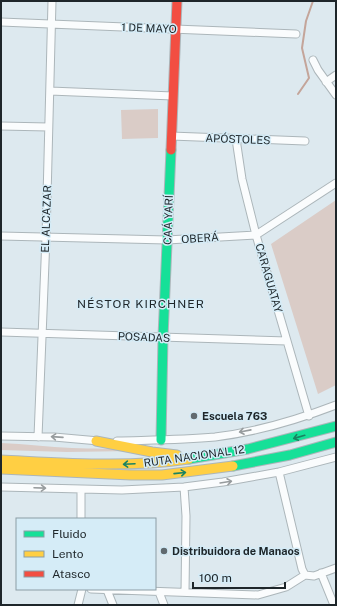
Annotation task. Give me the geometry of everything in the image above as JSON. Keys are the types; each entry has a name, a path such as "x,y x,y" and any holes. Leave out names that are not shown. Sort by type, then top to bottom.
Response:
{"main road":[{"name":"CAÁ YARÍ","path":"161,440 163,337 177,1"},
{"name":"RUTA NACIONAL 12","path":"1,460 120,464 159,462 201,457 285,441 336,426"},
{"path":"96,441 152,452 201,457"},
{"name":"RUTA NACIONAL 12","path":"1,469 131,475 162,474 242,466 290,455 336,442"},
{"path":"1,479 83,473"}],"street":[{"name":"EL ALCAZAR","path":"38,437 46,237 52,1"},
{"name":"1 DE MAYO","path":"1,22 296,34"},
{"path":"313,60 318,70 336,95"},
{"path":"326,82 336,74"},
{"path":"50,91 173,96"},
{"path":"1,126 48,127"},
{"name":"APÓSTOLES","path":"172,136 305,141"},
{"name":"CARAGUATAY","path":"236,139 242,179 256,235 309,416"},
{"path":"256,235 336,182"},
{"name":"OBERÁ","path":"1,236 167,240 256,235"},
{"name":"POSADAS","path":"1,332 287,341"},
{"path":"1,436 54,437 96,441 161,440 220,436 273,426 309,416 336,405"},
{"path":"1,487 122,490 184,487 279,472 336,457"},
{"path":"279,472 304,575"},
{"path":"184,487 186,516 185,592"},
{"path":"81,489 81,518"},
{"path":"113,605 107,590 258,595 286,586 304,575 314,576 336,568"},
{"path":"321,573 334,605"},
{"path":"78,605 82,590"},
{"path":"159,592 164,605"}],"shaded area":[{"path":"158,109 158,138 122,139 121,110"},
{"path":"336,200 336,385 318,394 271,244"},
{"path":"1,443 63,448 134,451 67,452 1,450"}],"waterway":[{"path":"298,94 309,78 302,48 306,21 313,1"}],"traffic: fast":[{"path":"161,440 163,337 171,150"},
{"path":"189,459 248,449 336,426"},
{"path":"233,466 290,455 336,442"}],"traffic: slow":[{"path":"96,441 152,452 177,455"},
{"path":"1,460 119,464 166,462 189,459"},
{"path":"1,469 162,475 233,466"}],"traffic: jam":[{"path":"171,150 177,1"}],"place":[{"name":"Escuela 763","path":"194,416"},
{"name":"Distribuidora de Manaos","path":"164,551"}],"district":[{"name":"NÉSTOR KIRCHNER","path":"141,304"}]}
